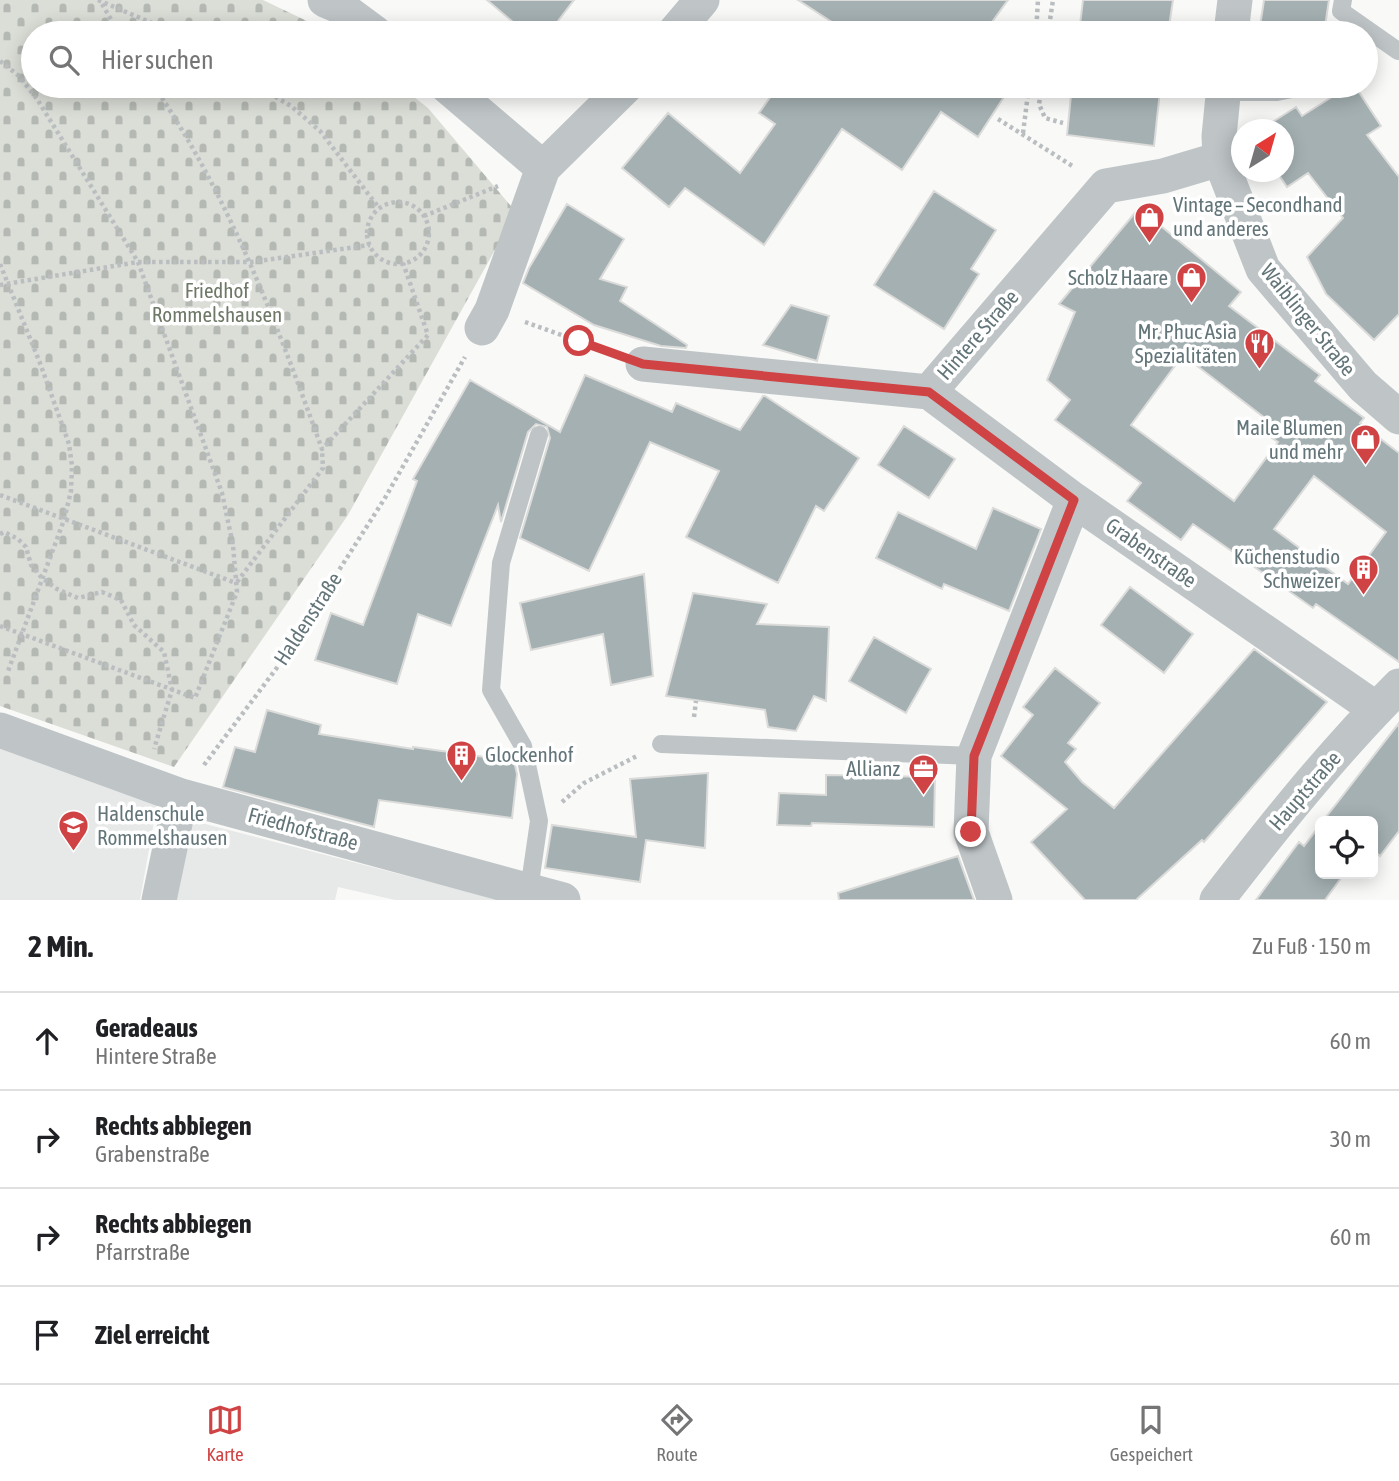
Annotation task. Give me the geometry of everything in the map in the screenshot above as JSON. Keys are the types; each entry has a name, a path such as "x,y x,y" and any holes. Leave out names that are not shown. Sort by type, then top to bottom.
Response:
{"street":[{"path":"684,21 702,0"},
{"path":"1232,21 1235,0"},
{"path":"461,98 543,168"},
{"path":"481,330 543,168 614,98"},
{"name":"Waiblinger Straße","path":"1223,98 1219,136 1220,159 1263,269 1363,386 1399,417"},
{"path":"1106,187 1163,176 1220,159"},
{"name":"Hintere Straße","path":"643,364 929,392 1106,187"},
{"name":"Grabenstraße","path":"929,392 1074,500 1388,698"},
{"path":"995,900 971,832 974,756 1074,500"},
{"name":"Hauptstraße","path":"1217,900 1268,834 1388,698"},
{"name":"Friedhofstraße","path":"0,730 161,795 563,900"},
{"path":"159,900 161,795"}],"lane":[{"path":"1343,0 1341,11 1355,21"},
{"path":"1378,37 1398,51"},
{"path":"530,890 539,821 523,746 491,690 501,563 539,435"},
{"path":"661,744 974,756"}],"path":[{"path":"1037,21 1038,0"},
{"path":"1050,21 1053,0"},
{"path":"100,1 112,21"},
{"path":"100,1 147,21"},
{"path":"0,61 21,79"},
{"path":"0,626 195,698 237,592 233,545 222,493 138,261 36,98"},
{"path":"161,98 190,144 251,262 322,449 323,468 236,583"},
{"path":"277,98 320,131 379,208"},
{"path":"1023,134 1028,98"},
{"path":"1040,98 1039,104 1045,118 1063,123"},
{"path":"998,119 1106,187"},
{"path":"424,216 543,168"},
{"path":"398,202 417,208 424,216 428,225 426,245 413,259 393,263 384,259 370,245 368,225 379,208 398,202"},
{"path":"0,285 138,261 251,262 370,245"},
{"path":"322,449 428,335 403,263"},
{"path":"0,264 69,444 71,491 64,520 7,674"},
{"path":"481,330 643,364"},
{"name":"Haldenstraße","path":"161,795 276,669 385,498 481,330"},
{"path":"0,495 236,583"},
{"path":"0,534 18,539 26,547 32,565 42,578 57,589 78,598 102,592 121,600 134,625 164,652 172,690 161,795"},
{"path":"539,821 584,783 661,744"}],"shaded area":[{"name":"Haldenschule Rommelshausen","path":"0,746 157,805 140,900 0,900"},
{"path":"194,821 500,900 395,900 338,887 335,900 175,900"}],"green space":[{"name":"Friedhof Rommelshausen","path":"0,0 263,0 307,21 21,21 21,98 415,98 428,108 516,212 348,515 174,767 0,706"}],"building":[{"path":"487,0 574,0 558,21 512,21"},
{"path":"798,0 1008,0 993,21 830,21"},
{"path":"1083,0 1173,0 1170,21 1080,21"},
{"path":"1264,0 1329,0 1326,21 1261,21"},
{"path":"770,98 1003,98 978,137 941,112 902,170 842,129 764,245 685,188 669,207 622,168 668,113 740,173 775,124 759,113"},
{"path":"1071,98 1159,98 1154,146 1067,135"},
{"path":"1330,98 1363,98 1381,126 1367,135 1399,177 1399,314 1374,340 1326,294 1307,257 1343,218 1308,173 1287,187 1284,182 1294,182 1294,119 1277,119 1296,107 1302,116"},
{"path":"934,191 996,230 971,269 979,274 944,329 874,285"},
{"path":"567,204 624,239 600,279 627,287 620,301 687,345 686,348 661,346 594,325 523,283"},
{"path":"1139,208 1241,292 1229,306 1320,375 1315,381 1364,418 1360,423 1399,453 1399,662 1316,604 1313,608 1193,524 1181,540 1127,501 1141,483 1055,420 1070,400 1047,380 1075,312 1059,304","holes":["1183,355 1279,429 1272,438 1278,442 1234,501 1131,425","1314,476 1386,532 1348,584 1274,529"]},
{"path":"791,305 829,316 817,361 763,345"},
{"path":"585,375 672,412 676,403 740,430 765,396 859,458 824,511 816,506 778,583 686,537 719,471 650,442 589,571 520,538 550,438 547,427 536,424 528,432 501,522 498,505 451,626 418,614 397,684 315,660 331,613 363,625 417,481 413,479 470,380 560,432"},
{"path":"904,426 955,459 929,498 878,465"},
{"path":"993,508 1041,529 1009,611 944,584 942,589 876,558 898,512 976,549"},
{"path":"644,574 653,676 611,685 603,634 531,650 520,603"},
{"path":"1130,587 1193,634 1164,673 1101,625"},
{"path":"693,593 767,604 757,624 829,627 826,701 814,696 796,731 768,727 765,710 666,696"},
{"path":"874,637 931,669 906,713 849,681"},
{"path":"1254,649 1327,702 1204,842 1202,840 1136,900 1085,900 1031,842 1067,809 1001,756 1033,715 1023,707 1055,668 1100,703 1068,743 1076,749 1065,762 1082,782 1114,808"},
{"path":"267,710 321,725 319,734 514,761 517,774 512,818 379,800 374,827 223,787 235,747 255,752"},
{"path":"1399,723 1399,831 1380,856 1378,816 1327,816"},
{"path":"708,773 705,848 646,840 640,882 545,868 552,825 636,837 630,779"},
{"path":"826,775 935,777 934,827 812,823 811,826 777,825 779,793 826,795"},
{"path":"1315,832 1315,879 1340,879 1325,900 1256,900 1299,842 1304,846"},
{"path":"958,856 974,900 839,900 838,893"}],"place":[{"name":"Vintage – Secondhand und anderes","path":"1150,244"},
{"name":"Scholz Haare","path":"1191,305"},
{"name":"Mr. Phuc Asia Spezialitäten","path":"1260,371"},
{"name":"Maile Blumen und mehr","path":"1366,467"},
{"name":"Küchenstudio Schweizer","path":"1363,596"},
{"name":"Glockenhof","path":"462,782"},
{"name":"Allianz","path":"923,796"},
{"name":"Haldenschule Rommelshausen","path":"74,853"}],"route":[{"path":"579,341 643,364 929,392 1074,500 974,756 971,832"}]}
